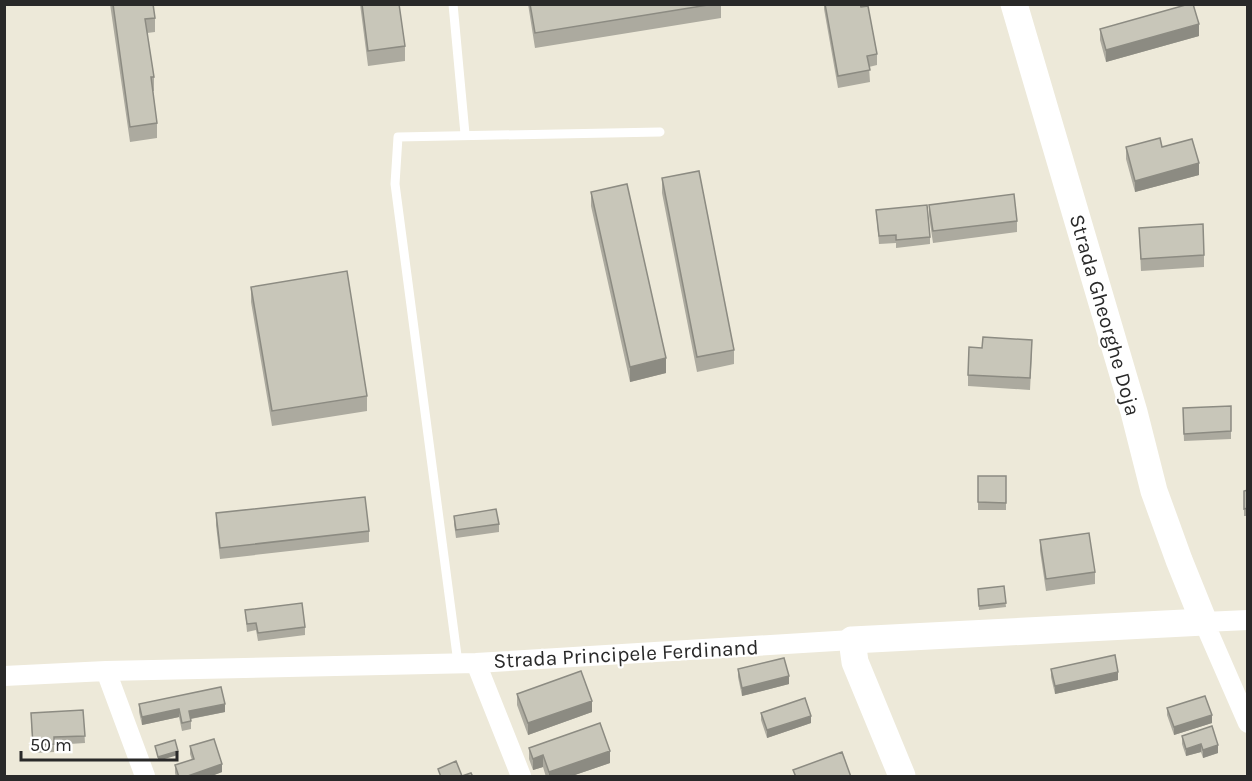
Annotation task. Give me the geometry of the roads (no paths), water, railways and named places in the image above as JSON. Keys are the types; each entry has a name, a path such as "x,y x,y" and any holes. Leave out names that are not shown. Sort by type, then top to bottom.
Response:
{"main road":[{"name":"Strada Gheorghe Doja","path":"1014,4 1134,412 1154,491 1204,622"},
{"name":"Strada Principele Ferdinand","path":"852,640 1204,622"},
{"path":"852,640 855,662 902,777"}],"street":[{"name":"Strada Principele Ferdinand","path":"1204,622 1248,620"},
{"path":"1204,622 1248,723"},
{"name":"Strada Principele Ferdinand","path":"4,676 106,670 467,663 852,640"},
{"path":"467,663 521,777"},
{"path":"106,670 145,777"}],"lane":[{"path":"453,4 465,134"},
{"path":"467,663 395,184 399,137 660,132"}]}
